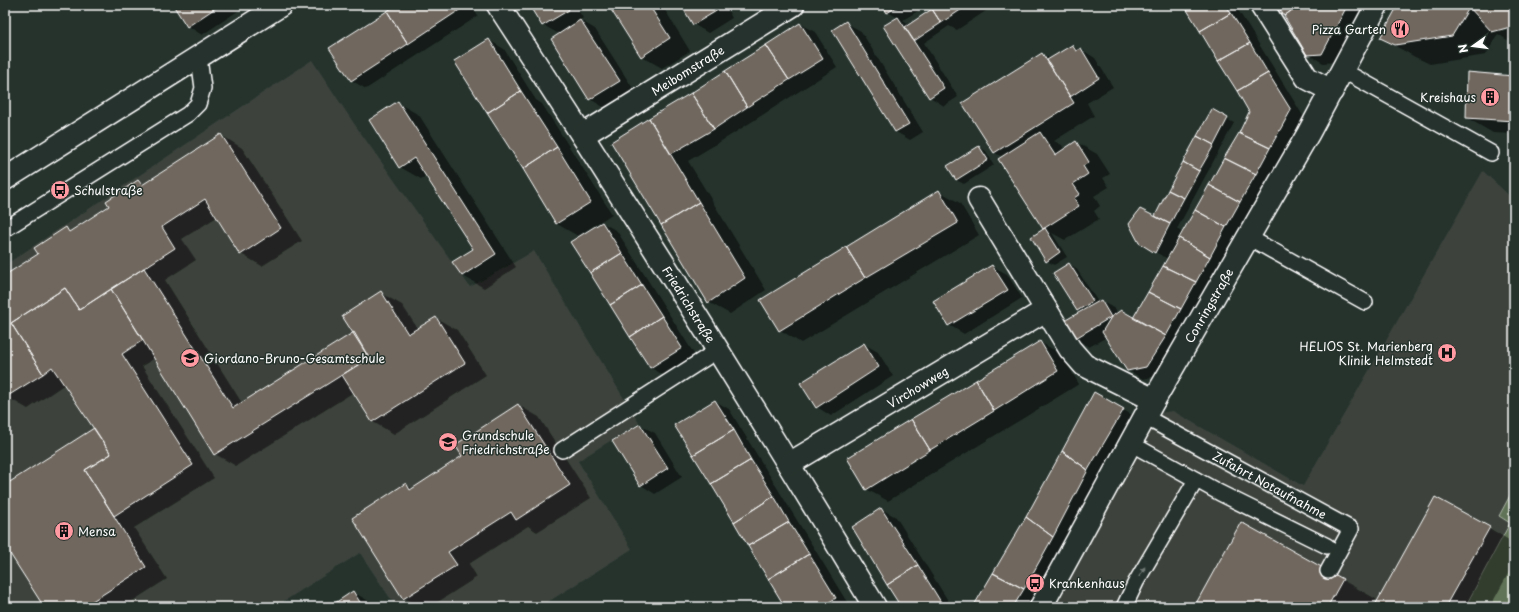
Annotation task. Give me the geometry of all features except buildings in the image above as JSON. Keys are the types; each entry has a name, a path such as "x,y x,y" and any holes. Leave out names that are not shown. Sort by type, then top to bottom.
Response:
{"street":[{"path":"5,180 281,5"},
{"name":"Friedrichstraße","path":"498,5 583,135 718,350 875,607"},
{"name":"Meibomstraße","path":"583,135 793,5"},
{"path":"1261,5 1307,78 1332,91"},
{"name":"Conringstraße","path":"1041,607 1149,409 1332,91 1377,5"},
{"path":"979,199 1070,350 1084,365 1149,409"},
{"name":"Virchowweg","path":"789,464 1046,310"}],"lane":[{"path":"5,229 188,114 198,104 203,88 199,58"},
{"path":"1342,70 1491,153"},
{"path":"1248,237 1365,302"},
{"path":"562,450 718,350"},
{"name":"Zufahrt Notaufnahme","path":"1149,409 1352,528 1328,571"},
{"path":"1130,443 1196,480 1327,546"},
{"path":"1124,607 1136,582 1196,480"}],"shaded area":[{"name":"Giordano-Bruno-Gesamtschule","path":"312,60 353,122 470,287 534,251 639,423 578,461 632,549 540,607 396,607 360,553 275,607 5,607 5,265"},
{"name":"HELIOS St. Marienberg Klinik Helmstedt","path":"1483,171 1514,200 1514,488 1499,516 1510,523 1465,607 1052,607 1159,413 1173,411 1303,486"}],"green space":[{"path":"1514,488 1514,607 1465,607 1510,523 1499,516"}],"place":[{"name":"Pizza Garten","path":"1400,29"},
{"name":"Kreishaus","path":"1490,97"},
{"name":"Schulstraße","path":"60,190"},
{"name":"HELIOS St. Marienberg Klinik Helmstedt","path":"1447,353"},
{"name":"Giordano-Bruno-Gesamtschule","path":"190,358"},
{"name":"Grundschule Friedrichstraße","path":"448,442"},
{"name":"Mensa","path":"64,531"},
{"name":"Krankenhaus","path":"1035,583"}]}
